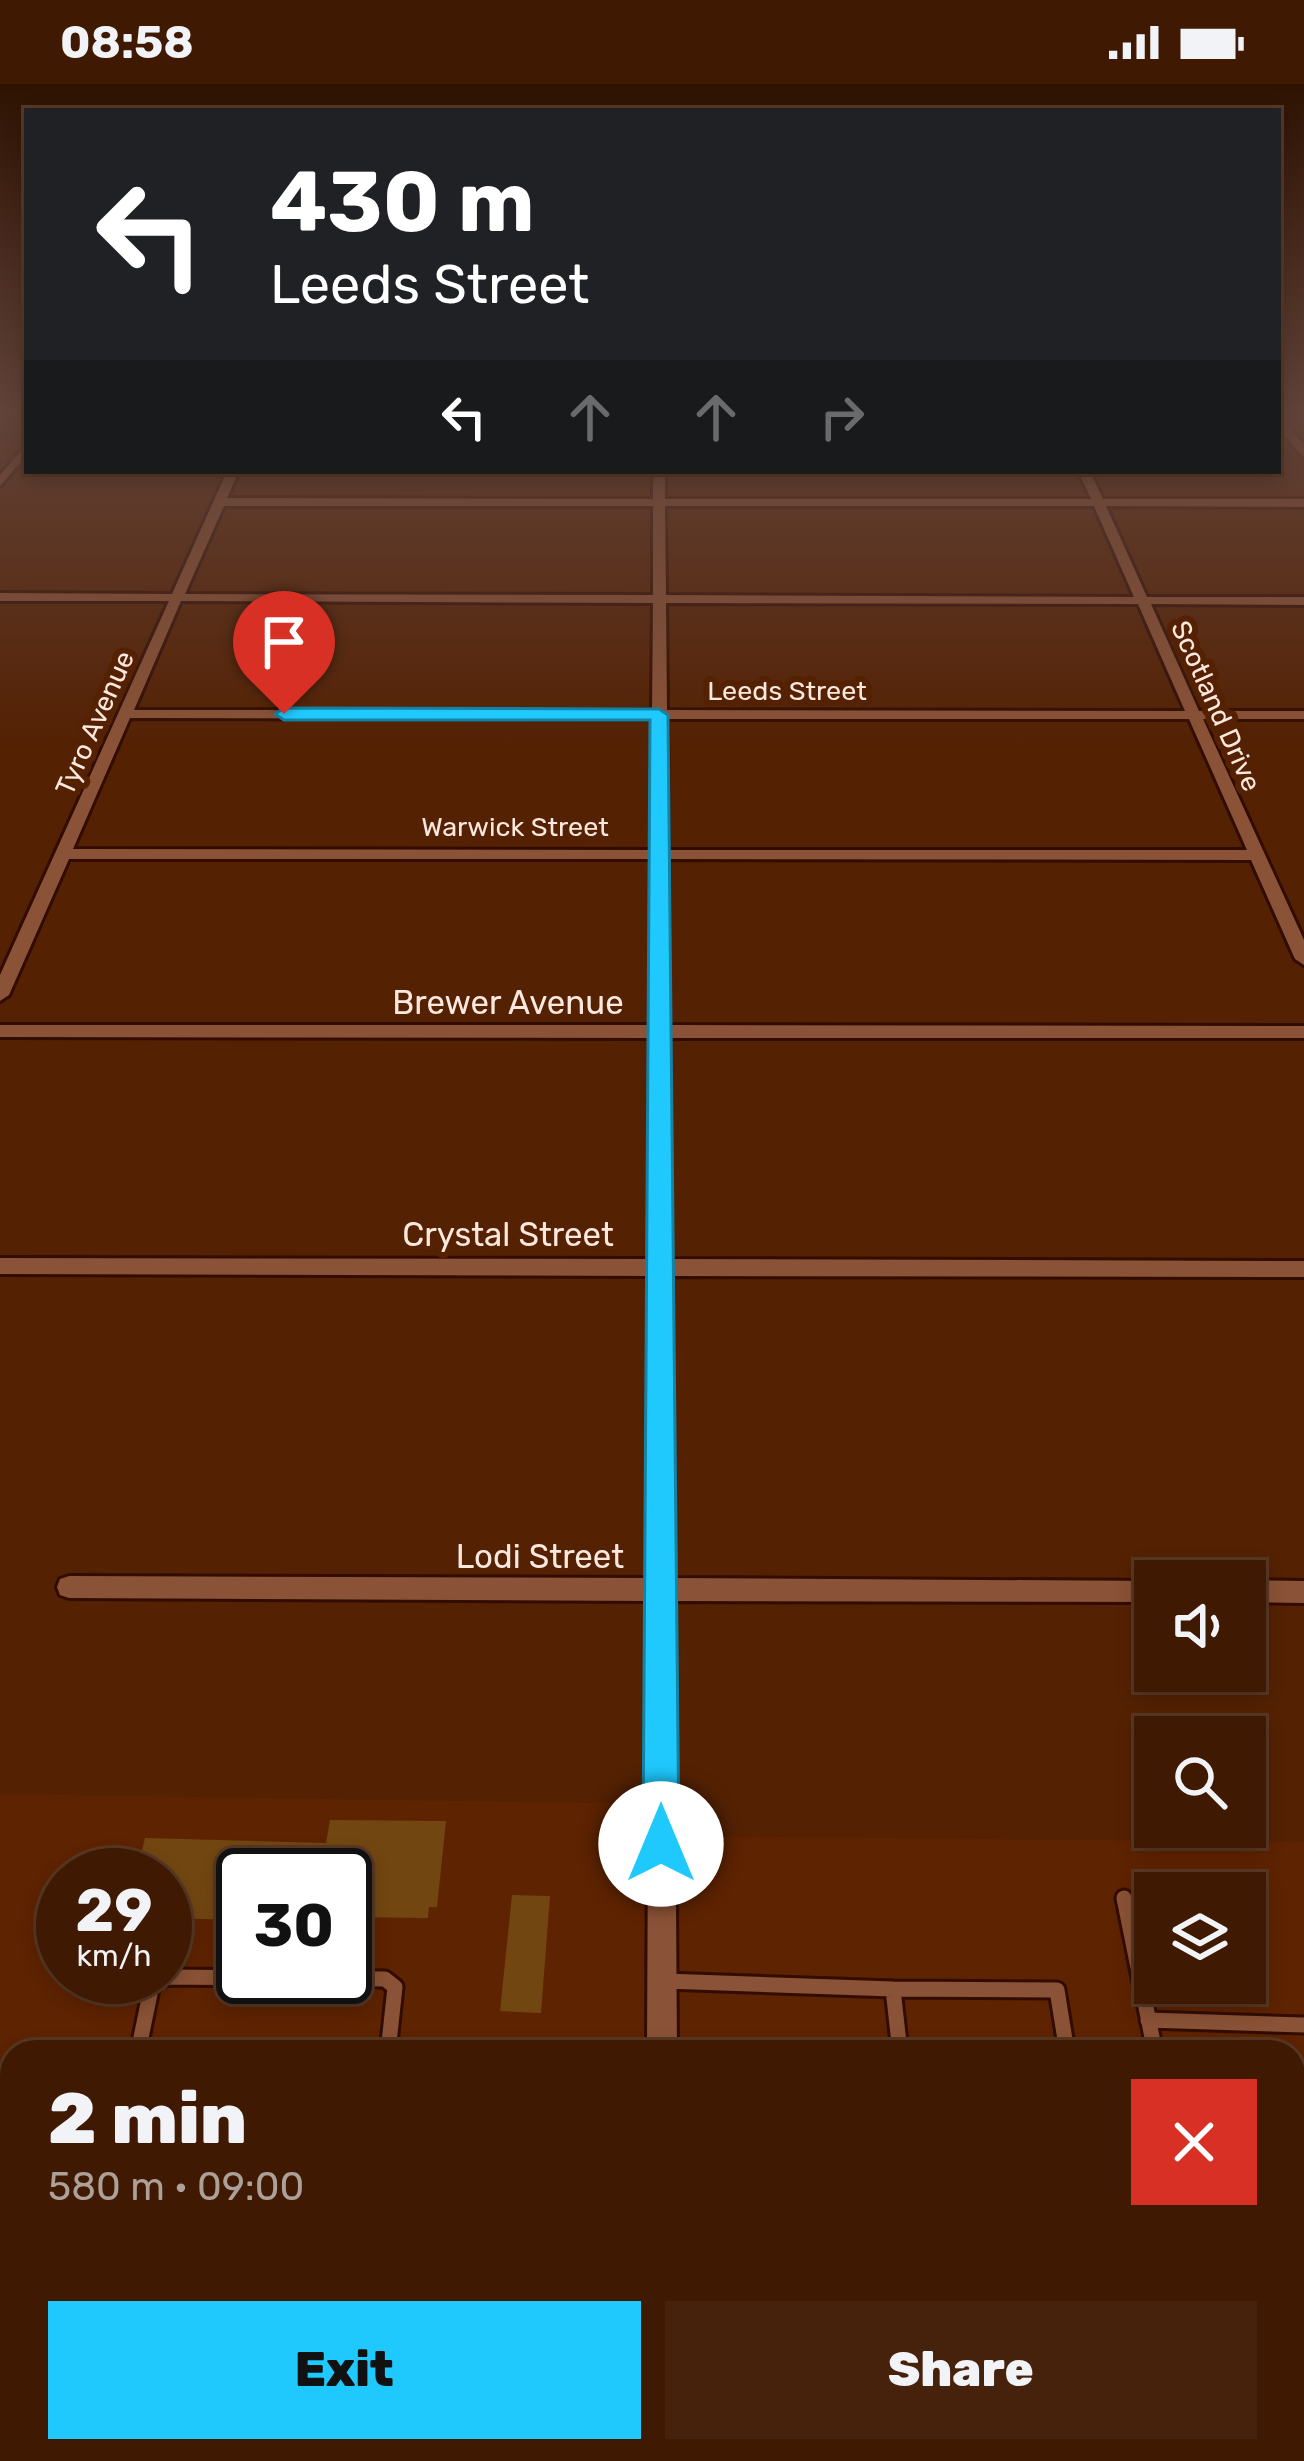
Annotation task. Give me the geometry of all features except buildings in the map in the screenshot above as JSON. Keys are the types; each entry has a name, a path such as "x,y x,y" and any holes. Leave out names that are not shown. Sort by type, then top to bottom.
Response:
{"street":[{"name":"Tyro Avenue","path":"0,994 211,523"},
{"path":"659,523 662,2040"},
{"name":"Scotland Drive","path":"1108,523 1304,959"},
{"path":"0,597 1304,602"},
{"name":"Leeds Street","path":"127,714 1304,715"},
{"name":"Warwick Street","path":"63,854 1255,855"},
{"name":"Brewer Avenue","path":"0,1031 1304,1033"},
{"name":"Crystal Street","path":"0,1266 1304,1269"},
{"name":"Lodi Street","path":"69,1588 1134,1591"},
{"path":"1266,1592 1304,1592"}],"lane":[{"path":"1124,1898 1152,2040"},
{"path":"140,2040 151,1989 159,1977 385,1979 395,1987 389,2040"},
{"path":"662,1981 1057,1990 1064,2040"},
{"path":"893,1989 899,2040"},
{"path":"1148,2020 1304,2025"}],"shaded area":[{"path":"0,1794 661,1804 661,1844 694,1836 1134,1840 1134,1848 1266,1848 1266,1842 1304,1842 1304,2040 0,2040"}],"route":[{"path":"284,714 659,715 661,1844"}]}
